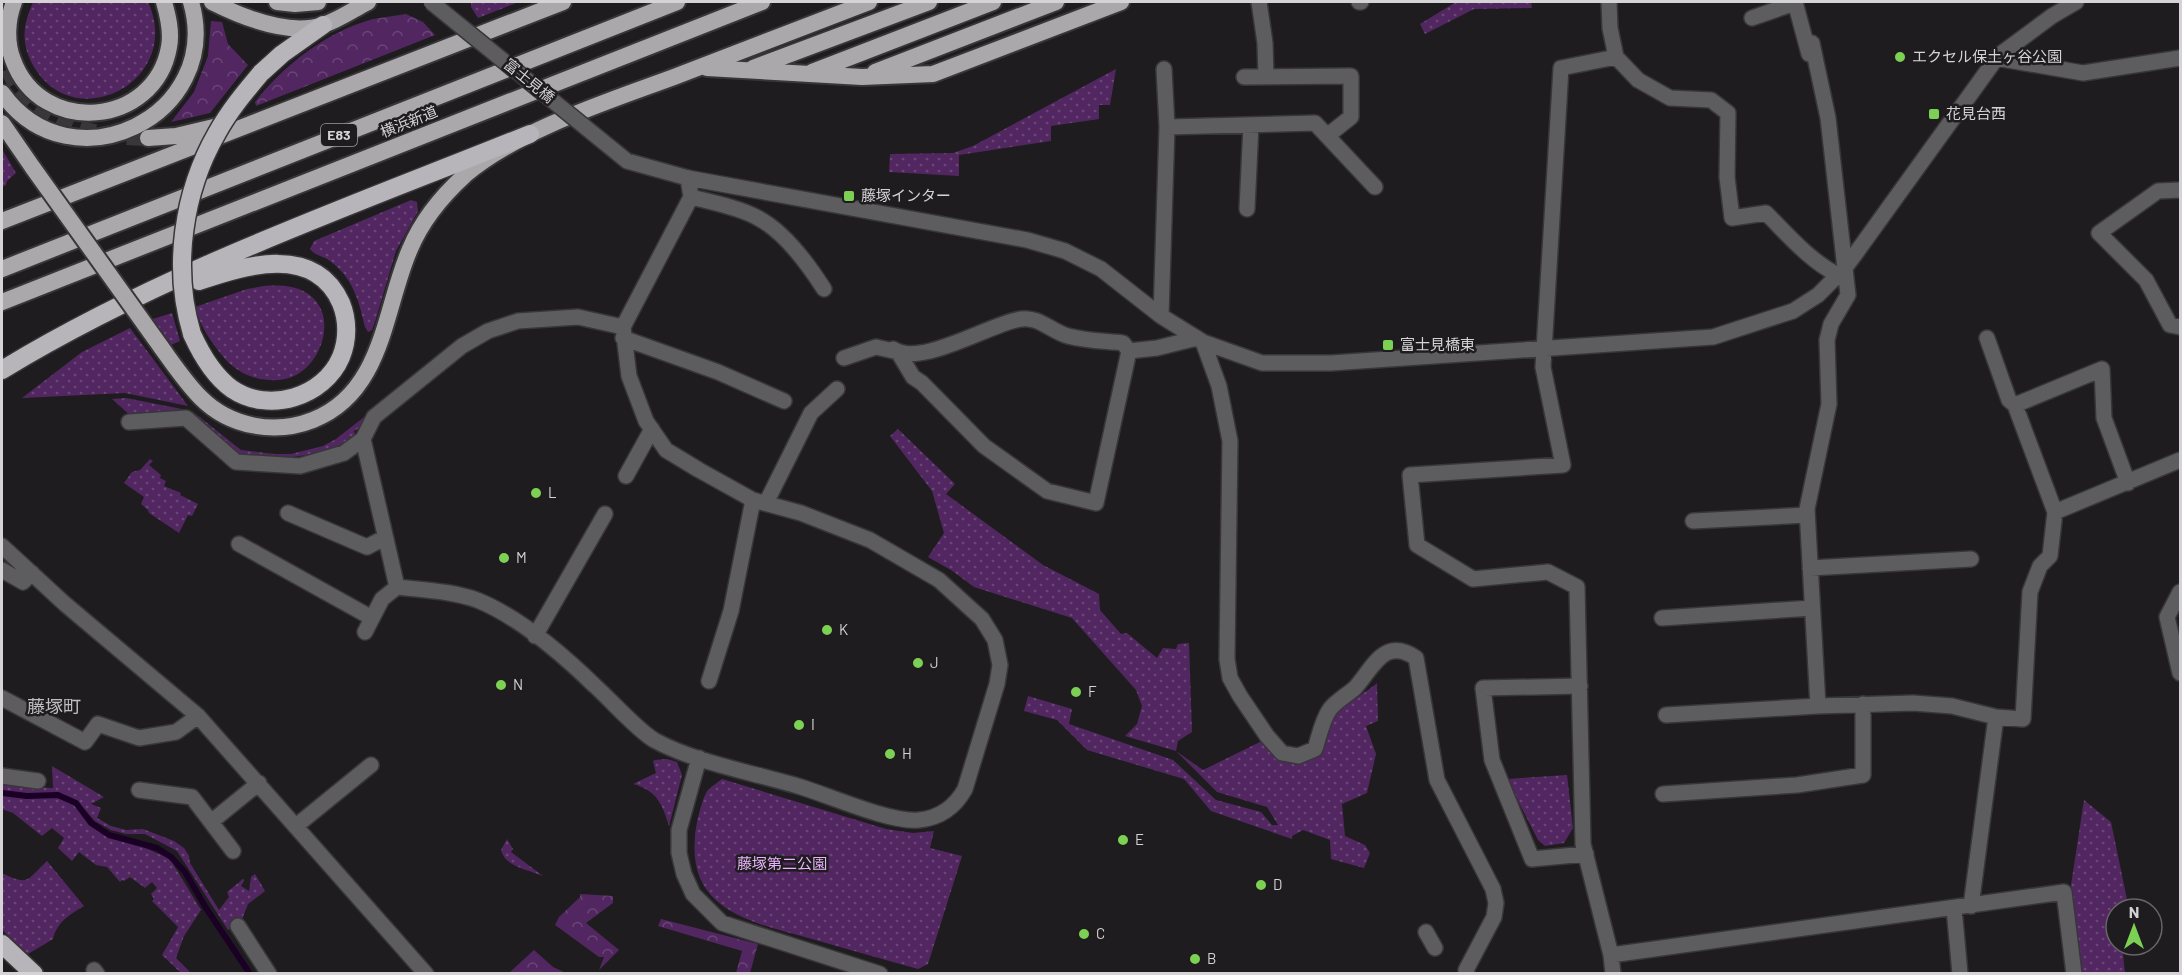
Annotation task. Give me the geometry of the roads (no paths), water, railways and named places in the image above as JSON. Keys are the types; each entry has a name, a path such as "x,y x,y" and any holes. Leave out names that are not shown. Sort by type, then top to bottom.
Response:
{"highway":[{"path":"14,2 10,17 10,54 21,77 27,86 45,101 66,111 79,113 104,112 116,108 137,97 154,80 161,70 169,47 169,23 164,2"},
{"path":"2,93 23,117 59,135 73,138 101,137 138,126 167,104 187,75 195,42 191,2"},
{"path":"277,2 295,4 318,2"},
{"path":"120,306 227,272 267,264 301,267 315,273 328,284 338,296 344,310 346,340 341,357 333,371 309,392 294,398 265,400 233,389 210,366 192,334 186,315 181,274 183,249 191,197 198,174 228,115 261,73 282,54 323,25 368,2"},
{"path":"2,222 563,2"},
{"name":"横浜新道","path":"2,269 677,2"},
{"name":"横浜新道","path":"2,302 762,2"},
{"path":"2,370 35,350 169,282 278,235 699,67 869,2"},
{"path":"748,70 929,2"},
{"path":"807,75 993,2"},
{"path":"862,77 1056,2"},
{"path":"699,67 862,77 933,74 1121,2"},
{"path":"218,4 257,21 274,25 308,27 323,25"},
{"path":"148,138 177,136 226,124 376,74"},
{"path":"2,123 161,347 202,398 218,412 233,420 264,427 283,428 299,425 332,411 346,399 366,373 385,332 409,251 426,218 466,175 485,160 530,134"},
{"path":"2,944 34,974"}],"street":[{"name":"富士見橋","path":"431,2 627,161 688,178"},
{"path":"1258,2 1265,43 1266,77"},
{"path":"1609,2 1610,28 1616,57 1638,80 1670,98 1711,100 1728,113 1727,177 1732,218 1766,213 1825,269 1841,272"},
{"path":"1752,18 1795,2 1820,103 1833,221 1841,272 1848,295 1831,324 1827,340 1829,404 1807,515 1818,706"},
{"path":"239,544 369,625 382,599 397,587 436,591 476,600 510,618 568,660 651,738 672,749 895,818 917,821 938,816 958,802 965,789 997,684 1000,664 995,640 982,619 939,580 870,540 801,513 759,502 666,450 646,421 629,376 623,333 691,197 688,178 1027,240 1065,251 1101,269 1161,316 1200,340 1262,363 1331,363 1713,337 1793,311 1818,295 1841,272 1996,58 2052,16 2076,2"},
{"path":"1812,43 1828,118 1841,272"},
{"path":"1612,974 1611,955 1583,844 1578,587 1548,572 1473,579 1417,545 1410,475 1563,465 1543,367 1561,68 1616,57"},
{"path":"1996,58 2083,73 2181,58"},
{"path":"1161,316 1167,127 1164,69"},
{"path":"1244,77 1351,76 1351,117 1327,136"},
{"path":"1167,127 1315,123 1375,187"},
{"path":"1247,209 1251,125"},
{"path":"2181,190 2158,191 2095,229 2146,280 2170,325 2181,327"},
{"path":"691,197 758,218 785,239 810,267 824,289"},
{"path":"129,422 186,418 236,462 300,466 344,453 363,440 374,417 462,346 488,331 518,321 578,317 623,333 784,401"},
{"path":"844,358 876,347 898,352 924,352 959,342 1001,324 1023,318 1040,322 1065,336 1123,343 1129,351 1096,503 1047,491 984,446 922,383 913,377 898,352 884,342"},
{"path":"1666,715 1913,703 1952,706 1996,717 2022,718 2030,592 2040,566 2050,556 2055,512 2015,405 2009,400 1987,338"},
{"path":"1129,351 1200,340"},
{"path":"1200,340 1219,386 1230,441 1227,659 1230,678 1267,736 1282,753 1298,756 1315,749 1330,709 1355,688 1374,662 1386,653 1398,650 1408,652 1416,658 1437,780 1493,889 1496,903 1494,918 1466,970 1467,974"},
{"path":"2015,405 2102,369 2104,418 2128,483"},
{"path":"709,681 731,611 759,502 811,413 837,389"},
{"path":"626,476 652,429"},
{"path":"363,440 397,587"},
{"path":"2055,512 2181,460"},
{"path":"288,513 367,547 384,538"},
{"path":"535,636 605,514"},
{"path":"1693,521 1807,515"},
{"path":"2,546 65,604 198,716 426,974"},
{"path":"1810,568 1971,559"},
{"path":"2,570 23,582 32,573"},
{"path":"2181,592 2167,617 2181,673"},
{"path":"1662,618 1812,608"},
{"path":"1580,686 1483,688 1492,760 1532,859 1586,854"},
{"path":"2,698 85,742 98,724 139,738 176,732 198,716"},
{"path":"1663,794 1797,785 1863,775 1863,704"},
{"path":"1971,906 1996,717"},
{"path":"699,758 679,830 679,853 684,874 693,894 722,923 880,974"},
{"path":"296,825 371,765"},
{"path":"2,776 38,781"},
{"path":"211,822 259,783"},
{"path":"139,790 192,797 233,851"},
{"path":"1611,955 2064,892 2074,974"},
{"path":"1954,908 1960,974"},
{"path":"238,926 268,974"},
{"path":"1425,932 1435,948"}],"waterway":[{"path":"2,793 27,796 58,795 76,803 91,823 109,835 157,848 171,857 185,872 250,974"}],"tunnel":[{"path":"2,46 8,70 20,90 36,106 77,127 125,137 148,138"}],"place":[{"name":"エクセル保土ヶ谷公園","path":"1900,57"},
{"name":"花見台西","path":"1934,114"},
{"name":"藤塚インター","path":"849,196"},
{"name":"富士見橋東","path":"1388,345"},
{"name":"L","path":"536,493"},
{"name":"M","path":"504,558"},
{"name":"K","path":"827,630"},
{"name":"J","path":"918,663"},
{"name":"N","path":"501,685"},
{"name":"F","path":"1076,692"},
{"name":"I","path":"799,725"},
{"name":"H","path":"890,754"},
{"name":"E","path":"1123,840"},
{"name":"D","path":"1261,885"},
{"name":"C","path":"1084,934"},
{"name":"B","path":"1195,959"}],"district":[{"name":"藤塚町","path":"54,707"}],"park label":[{"name":"藤塚第二公園","path":"782,864"}]}
